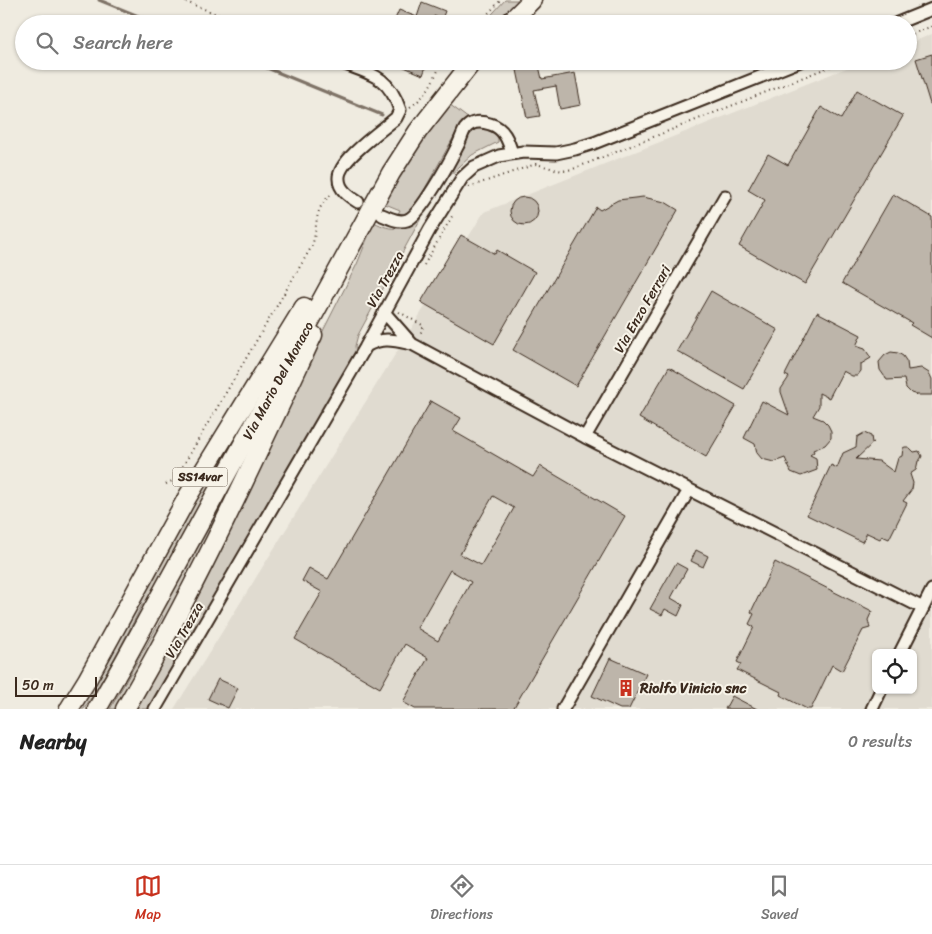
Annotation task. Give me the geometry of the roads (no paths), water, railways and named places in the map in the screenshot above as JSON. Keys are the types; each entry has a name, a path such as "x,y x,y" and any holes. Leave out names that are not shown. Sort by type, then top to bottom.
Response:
{"highway":[{"path":"517,15 532,0"},
{"name":"Via Mario Del Monaco","path":"97,709 391,173 440,101 466,70"},
{"name":"SS14var","path":"69,709 96,664 188,496 224,436 316,288 346,253"},
{"name":"SS14var","path":"125,709 160,650 223,526 324,314 346,253"}],"street":[{"path":"917,15 932,9"},
{"path":"358,70 383,81 394,93 400,110 396,118 347,160 340,171 338,179 341,187 358,202"},
{"name":"Via Trezza","path":"155,709 366,346 449,196 462,178 483,162 512,153 556,153 581,147 777,70"},
{"path":"382,214 398,222 408,220 414,216 422,207 466,129 473,123 479,121 491,124 501,130 507,137 512,153"},
{"name":"Via Enzo Ferrari","path":"585,437 725,196"},
{"path":"384,312 413,345"},
{"path":"378,324 396,326"},
{"path":"378,324 384,333 396,341"},
{"path":"366,346 377,341 396,341 413,345 585,437 923,608"},
{"path":"563,709 689,490"},
{"path":"902,649 932,590"},
{"path":"872,709 879,694"}],"waterway":[{"path":"99,0 136,15"},
{"path":"272,70 382,115"}],"place":[{"name":"Riolfo Vinicio snc","path":"626,688"}]}
